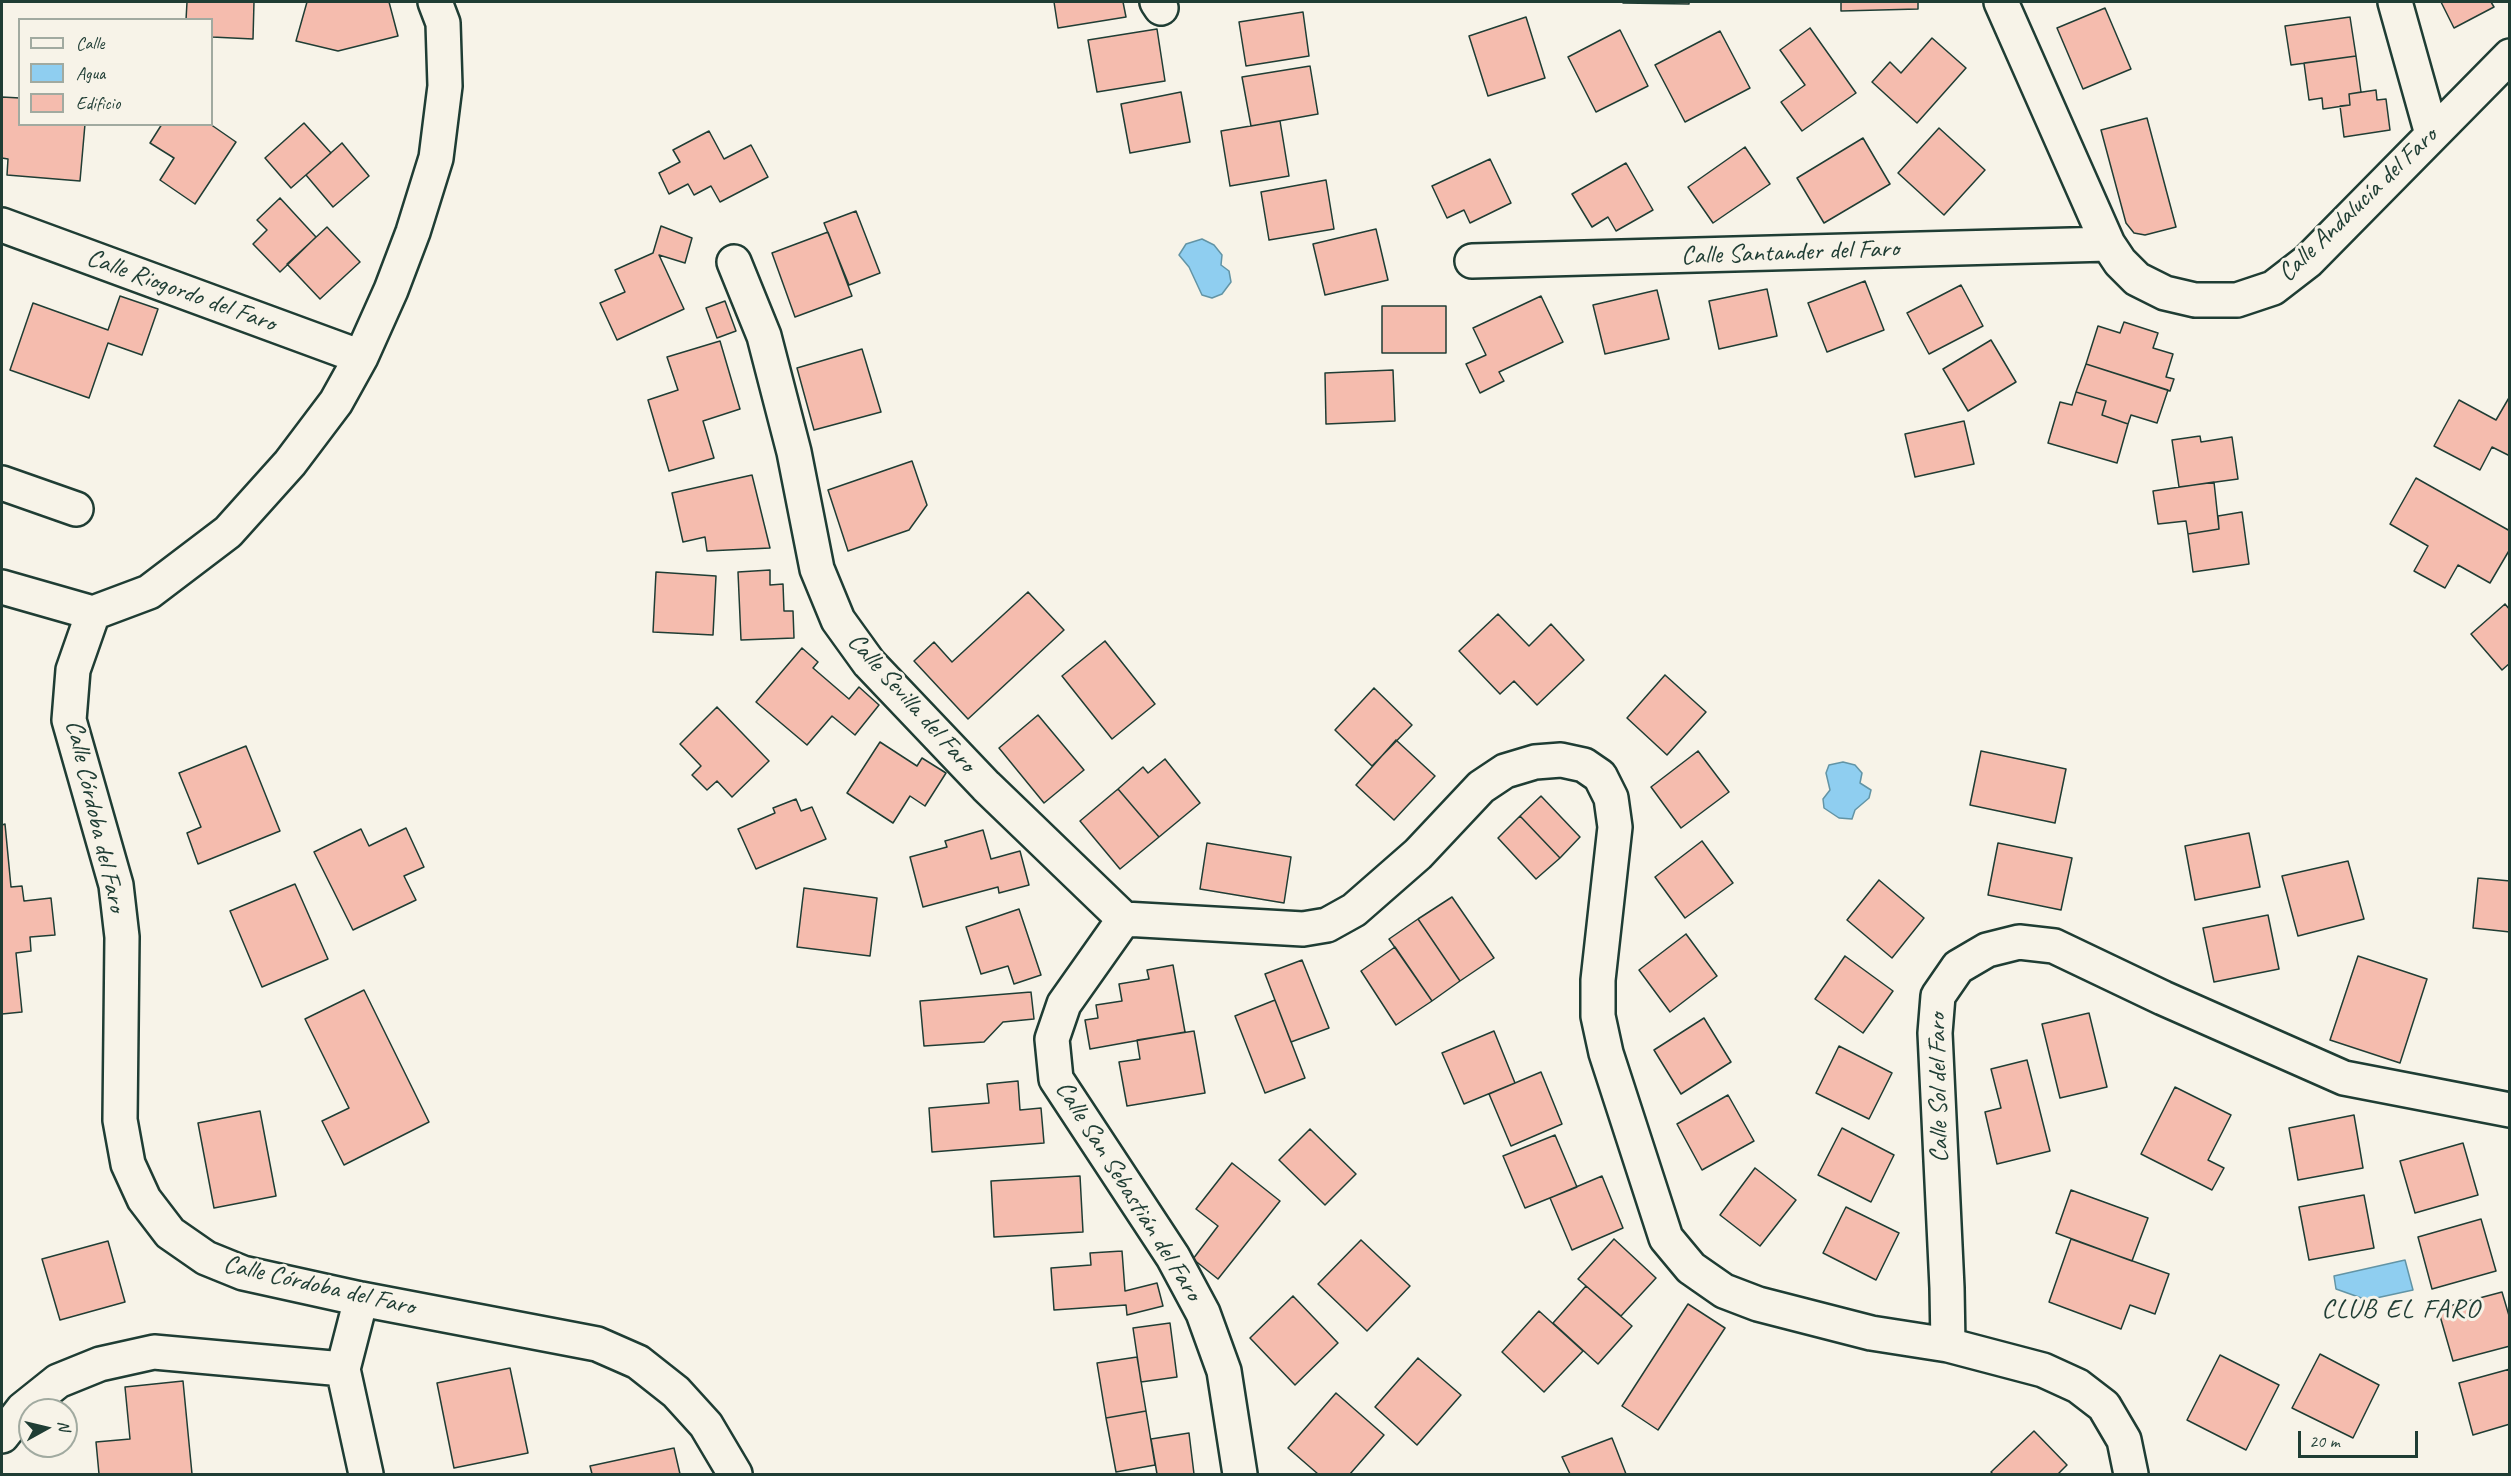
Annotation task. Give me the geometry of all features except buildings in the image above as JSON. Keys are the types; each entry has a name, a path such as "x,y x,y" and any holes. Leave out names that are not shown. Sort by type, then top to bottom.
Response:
{"street":[{"path":"2,587 93,614 149,592 228,532 290,463 336,402 361,357 391,291 436,159 446,86 443,23 435,2"},
{"name":"Calle Andalucía del Faro","path":"2001,2 2108,244 2120,262 2137,279 2165,293 2195,300 2237,300 2273,288 2308,261 2510,56"},
{"path":"2395,2 2432,134"},
{"name":"Calle Riogordo del Faro","path":"2,225 361,357"},
{"name":"Calle Santander del Faro","path":"1472,261 2108,244"},
{"name":"Calle Sevilla del Faro","path":"734,262 764,336 794,452 817,569 838,620 869,663 979,778 1124,919"},
{"path":"2,483 76,509"},
{"name":"Calle Córdoba del Faro","path":"93,614 74,670 69,720 116,885 122,937 120,1120 128,1164 144,1199 170,1233 206,1258 243,1273 361,1299 597,1344 638,1362 676,1392 706,1425 735,1474"},
{"path":"1124,919 1303,929 1327,925 1354,910 1418,854 1481,787 1505,771 1535,762 1561,760 1584,765 1600,776 1611,798 1615,828 1598,980 1598,1016 1606,1053 1666,1238 1691,1268 1724,1291 1758,1304 1871,1333 1948,1345 2043,1370 2078,1386 2103,1406 2119,1431 2124,1440 2131,1474"},
{"name":"Calle San Sebastián del Faro","path":"1124,919 1064,1004 1052,1039 1056,1078 1173,1257 1203,1313 1224,1371 1240,1474"},
{"name":"Calle Sol del Faro","path":"1948,1345 1935,1033 1938,996 1958,967 1987,950 2019,942 2054,946 2163,998 2344,1078 2510,1110"},
{"path":"361,1299 343,1368 366,1474"},
{"path":"2,1436 23,1408 58,1381 100,1364 154,1352 343,1368"}],"water":[{"path":"1202,239 1214,245 1222,255 1221,265 1229,271 1231,282 1222,294 1212,298 1202,295 1189,267 1179,255 1186,244"},
{"path":"1843,762 1855,765 1862,773 1860,783 1871,790 1869,798 1855,810 1852,819 1839,818 1824,808 1823,799 1830,790 1826,773 1829,765"},
{"path":"2405,1260 2413,1290 2367,1300 2336,1289 2334,1276"}],"district":[{"name":"CLUB EL FARO","path":"2401,1310"}]}
